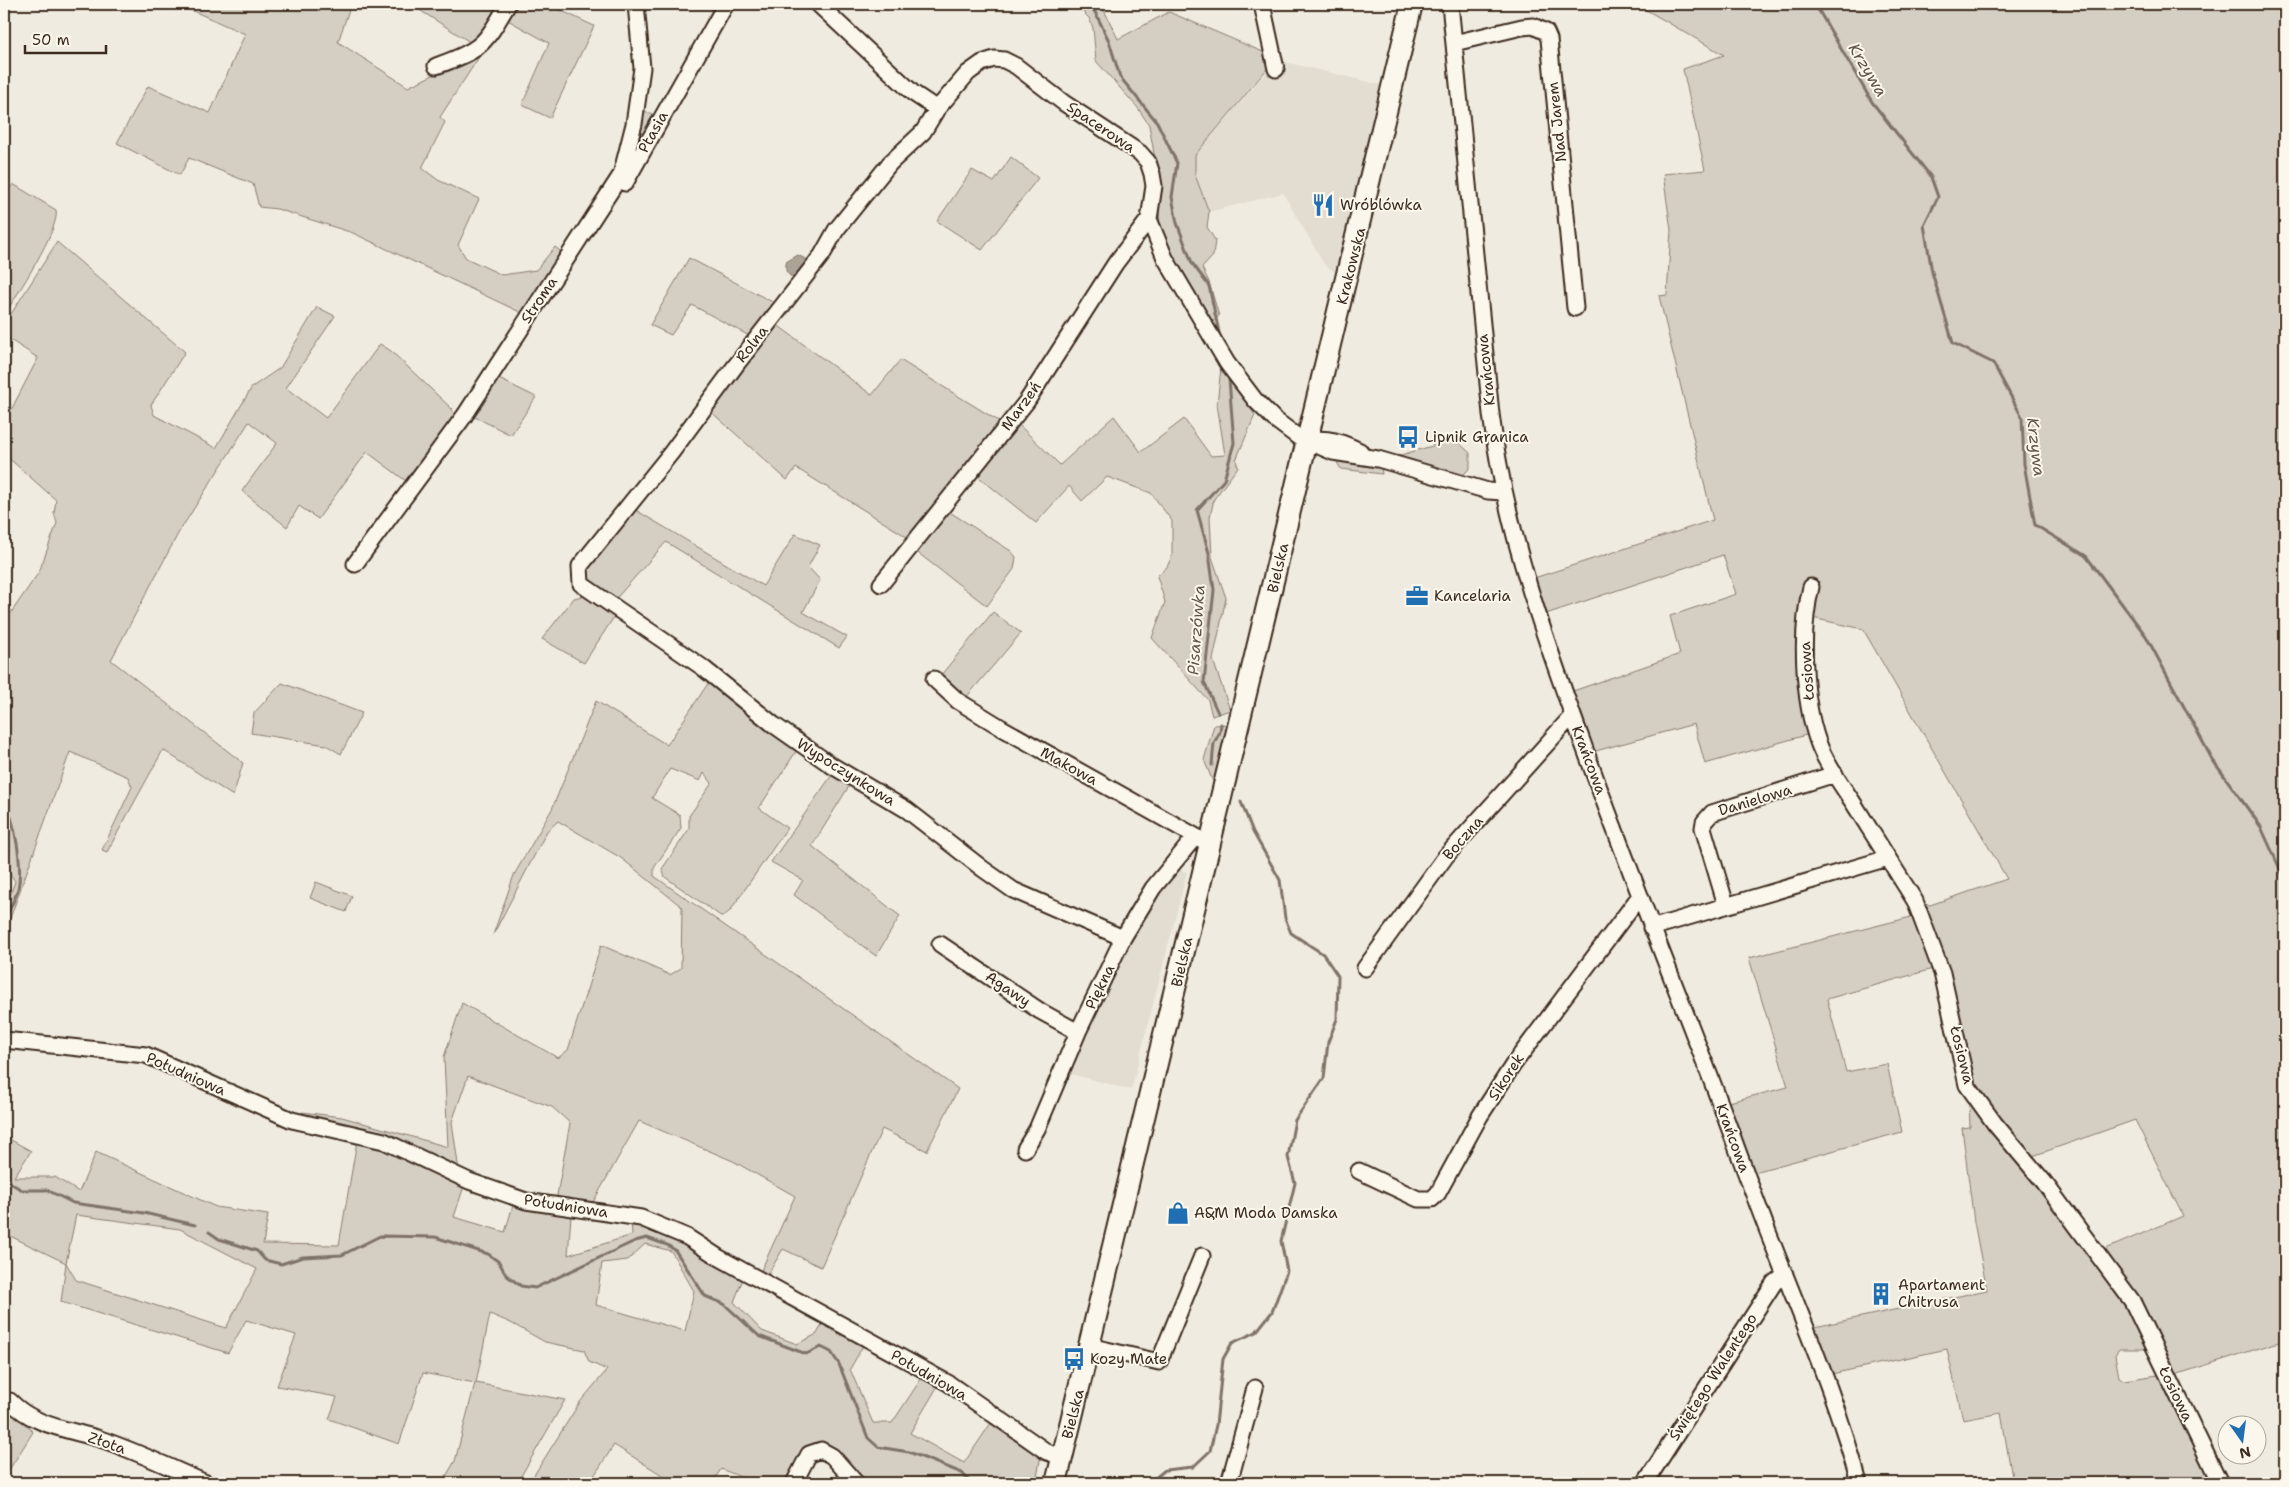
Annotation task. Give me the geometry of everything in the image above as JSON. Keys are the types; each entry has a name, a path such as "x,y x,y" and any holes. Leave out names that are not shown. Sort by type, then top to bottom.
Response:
{"main road":[{"name":"Krakowska","path":"1309,440 1412,4"},
{"name":"Bielska","path":"1056,1483 1089,1346 1203,840 1309,440"}],"street":[{"path":"436,66 476,50 488,37 508,4"},
{"name":"Stroma","path":"355,564 465,415 621,175 634,124 642,68 636,4"},
{"name":"Ptasia","path":"577,258 622,187 726,4"},
{"path":"818,4 913,93 937,109"},
{"path":"1262,4 1276,69"},
{"name":"Krańcowa","path":"1450,4 1481,330 1496,453 1503,492 1531,596 1572,716 1650,928 1707,1068 1784,1274 1841,1419 1859,1483"},
{"name":"Nad Jarem","path":"1454,43 1522,27 1533,26 1546,32 1549,39 1575,308"},
{"name":"Spacerowa","path":"937,109 968,73 982,63 994,59 1004,60 1016,66 1064,103 1140,154 1148,162 1154,186 1149,219"},
{"name":"Rolna","path":"581,584 580,566 671,453 822,255 836,230 890,164 923,132 937,109"},
{"path":"1149,219 1165,258 1227,363 1255,400 1289,431 1333,452 1378,459 1488,491 1503,492"},
{"name":"Marzeń","path":"881,584 1027,401 1115,264 1149,219"},
{"name":"Wypoczynkowa","path":"581,584 702,667 774,725 831,765 907,810 1013,890 1123,938"},
{"name":"Łosiowa","path":"1811,587 1805,612 1809,706 1818,742 1835,774 1915,901 1926,927 1951,1008 1967,1085 1995,1124 2044,1182 2132,1302 2220,1483"},
{"name":"Makowa","path":"934,679 958,701 1002,728 1203,840"},
{"name":"Boczna","path":"1365,968 1446,856 1572,716"},
{"name":"Danielowa","path":"1726,905 1703,828 1707,817 1712,813 1835,774"},
{"name":"Piękna","path":"1025,1149 1037,1129 1078,1032 1123,938 1153,888 1203,840"},
{"path":"1650,928 1805,884 1888,858"},
{"name":"Sikorek","path":"1359,1171 1418,1199 1432,1199 1438,1193 1480,1116 1513,1065 1639,897"},
{"name":"Agawy","path":"940,944 1040,1010 1078,1032"},
{"name":"Południowa","path":"4,1040 146,1055 292,1120 384,1141 469,1181 526,1201 641,1218 687,1237 718,1258 948,1383 1047,1452 1062,1457"},
{"path":"1089,1346 1159,1362 1202,1256"},
{"name":"Świętego Walentego","path":"1645,1483 1774,1283 1784,1274"},
{"path":"1229,1483 1256,1388"},
{"name":"Złota","path":"10,1401 21,1413 39,1422 100,1439 206,1483"},
{"path":"794,1483 809,1454 821,1450 832,1456 856,1483"}],"shaded area":[{"path":"182,4 351,4 338,42 408,87 483,51 440,117 445,122 422,168 438,180 479,199 458,245 466,258 502,275 536,270 555,247 564,254 524,314 353,233 277,209 259,207 253,184 189,158 180,175 117,143 148,86 210,113 245,34 182,6"},
{"path":"410,4 489,4 497,10 486,32 473,44"},
{"path":"513,4 561,4 558,9 594,26 550,118 522,105 549,43 504,18"},
{"path":"1075,4 1101,4 1118,39 1169,12 1270,55 1272,63 1195,155 1195,175 1209,212 1207,227 1215,240 1213,256 1202,268 1209,282 1219,316 1210,325 1168,254 1160,226 1156,165 1149,125 1138,108 1096,61 1093,28 1089,18"},
{"path":"1636,4 2285,4 2285,1340 2178,1374 2167,1371 2099,1252 2183,1216 2135,1120 2027,1158 1971,1086 1922,904 1930,905 2007,879 1863,629 1812,618 1807,621 1813,733 1705,764 1694,724 1592,752 1570,692 1680,654 1670,616 1736,594 1723,555 1543,615 1534,578 1713,520 1659,296 1667,295 1671,230 1663,174 1705,170 1683,69 1724,55"},
{"path":"1277,60 1385,86 1338,275 1324,264 1283,193 1209,212 1195,175 1195,155"},
{"path":"641,110 658,116 631,166"},
{"path":"1011,157 1038,178 982,250 937,221 972,170 994,182"},
{"path":"13,184 56,210 56,219 45,246 4,316 4,197"},
{"path":"57,242 185,352 151,405 154,415 216,448 252,387 280,368 317,307 335,316 286,388 326,418 380,344 391,351 452,409 457,421 410,484 367,452 318,519 299,506 287,527 242,491 277,443 249,422 179,532 111,660 243,763 233,796 163,750 107,852 102,850 132,787 128,777 70,752 4,935 4,914 15,881 4,865 4,623 39,572 57,523 54,513 56,500 4,454 4,408 10,412 38,358 4,336 4,325"},
{"path":"798,255 807,260 794,277 790,276 786,271 786,262"},
{"path":"689,258 778,305 753,338 692,305 671,335 650,325"},
{"path":"776,324 872,395 900,360 1005,425 912,540 796,468 787,480 708,409"},
{"path":"1221,368 1255,415 1236,460 1238,467 1214,499 1210,517 1212,557 1226,598 1213,660 1230,710 1212,716 1208,700 1152,638 1165,602 1157,576 1167,567 1172,556 1172,521 1151,493 1107,477 1082,501 1069,486 1036,523 975,474 1017,423 1060,465 1114,416 1141,452 1184,419 1211,456 1225,455 1217,404"},
{"path":"497,378 536,397 511,435 473,416"},
{"path":"1446,442 1459,443 1470,453 1470,468 1461,477 1394,457"},
{"path":"1335,459 1381,466 1382,474 1341,469"},
{"path":"634,509 763,586 795,534 820,545 808,567 820,580 803,612 847,637 839,648 666,542 613,602 588,585 586,567"},
{"path":"945,509 1011,551 1016,557 1014,569 987,606 914,550"},
{"path":"582,596 590,598 614,617 584,663 542,639 574,598"},
{"path":"993,612 1021,633 964,700 940,676"},
{"path":"709,682 797,750 759,808 787,828 730,911 722,917 665,877 662,869 689,829 689,816 712,783 704,773 700,781 670,769 652,798 680,815 681,828 654,868 654,876 958,1089 927,1151 882,1129 821,1267 783,1249 765,1279 759,1275 795,1196 733,1161 639,1121 592,1204 556,1201 570,1123 552,1107 468,1076 452,1122 459,1171 311,1121 302,1112 342,1117 448,1147 444,1057 462,1003 558,1058 568,1050 601,945 670,975 681,968 682,907 621,858 558,821 547,831 493,935 514,875 552,809 596,701 667,745"},
{"path":"282,683 362,713 341,754 326,745 251,733 254,713"},
{"path":"1228,724 1214,784 1204,760 1214,725"},
{"path":"834,772 851,783 812,846 900,916 876,956 794,895 803,880 771,862"},
{"path":"1176,869 1187,872 1131,1090 1064,1072 1152,900"},
{"path":"316,882 352,896 346,912 310,898"},
{"path":"1919,915 1936,968 1827,999 1846,1072 1887,1064 1902,1132 1751,1173 1725,1103 1788,1087 1749,958"},
{"path":"1969,1099 2107,1271 2152,1349 2119,1349 2115,1355 2119,1377 2124,1380 2158,1375 2168,1385 2216,1483 2013,1483 2001,1413 1963,1420 1947,1349 1827,1375 1810,1328 1987,1290 1974,1222 1962,1128 1970,1127"},
{"path":"4,1136 31,1151 14,1177 55,1177 79,1192 96,1152 216,1207 268,1215 263,1244 339,1245 357,1141 380,1146 464,1186 454,1217 505,1232 514,1202 571,1216 568,1255 632,1235 631,1222 683,1242 743,1279 734,1302 762,1331 797,1344 817,1334 824,1321 864,1344 850,1369 873,1423 892,1423 921,1379 939,1384 910,1433 964,1463 991,1423 1041,1455 1036,1483 861,1483 832,1450 807,1451 783,1483 756,1483 721,1469 712,1483 675,1483 614,1445 592,1479 598,1483 529,1483 580,1402 607,1370 589,1362 584,1350 545,1342 511,1323 490,1314 476,1383 565,1400 517,1483 442,1483 455,1461 475,1383 423,1373 399,1444 329,1419 337,1397 277,1386 296,1335 246,1320 228,1353 61,1302 66,1263 4,1233","holes":["76,1215 180,1229 257,1269 226,1328 76,1280 66,1263","645,1244 671,1251 694,1291 685,1331 596,1305 602,1263 628,1260"]},
{"path":"4,1407 8,1408 33,1432 4,1478"}],"waterway":[{"name":"Pisarzówka","path":"1087,4 1095,12 1109,41 1120,77 1157,122 1177,163 1172,197 1177,223 1192,263 1209,286 1220,337"},
{"name":"Krzywa","path":"1815,4 1872,102 1931,177 1938,197 1924,225 1932,272 1953,343 1993,363 2022,417 2024,464 2035,525 2086,556 2146,636 2212,759 2261,827 2285,880"},
{"name":"Pisarzówka","path":"1218,713 1204,682 1214,590 1209,553 1197,510 1224,480 1234,443 1229,379"},
{"name":"Pisarzówka","path":"1212,765 1214,743 1220,732 1221,724"},
{"path":"4,800 15,831 19,856 18,889 4,922"},
{"name":"Pisarzówka","path":"1153,1483 1153,1480 1165,1470 1193,1467 1210,1451 1216,1425 1223,1359 1232,1343 1256,1332 1272,1312 1287,1271 1281,1241 1295,1183 1288,1157 1295,1120 1324,1078 1328,1042 1337,1019 1338,976 1323,954 1291,933 1285,918 1280,880 1253,832 1241,802"},
{"path":"4,1175 12,1184 22,1190 47,1190 73,1203 144,1213 195,1225"},
{"path":"209,1232 219,1239 257,1251 265,1260 281,1264 303,1257 342,1255 380,1236 435,1237 488,1254 499,1262 506,1275 521,1286 535,1288 635,1241 647,1238 675,1250 705,1296 724,1304 759,1336 806,1354 821,1347 831,1352 839,1364 868,1438 878,1447 909,1452 962,1473 971,1483"}],"place":[{"name":"Wróblówka","path":"1323,205"},
{"name":"Lipnik Granica","path":"1408,437"},
{"name":"Kancelaria","path":"1417,596"},
{"name":"A&M Moda Damska","path":"1178,1213"},
{"name":"Apartament Chitrusa","path":"1881,1294"},
{"name":"Kozy Małe","path":"1074,1359"}]}
